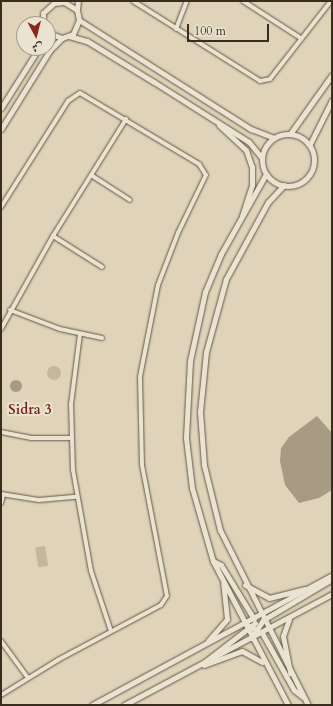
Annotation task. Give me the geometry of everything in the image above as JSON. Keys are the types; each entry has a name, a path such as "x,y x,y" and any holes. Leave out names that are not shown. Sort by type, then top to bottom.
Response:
{"street":[{"path":"45,16 46,9 59,1 77,10"},
{"path":"78,1 77,10 80,20 251,129 274,138 290,134 332,75"},
{"path":"133,1 260,81 270,78 300,36 331,1"},
{"path":"176,29 187,1"},
{"path":"243,1 300,36"},
{"path":"69,36 80,20"},
{"path":"56,36 62,38"},
{"path":"1,129 50,50 62,38 69,36 92,44 216,121 249,142 262,158 266,174 221,254 205,292 187,387 186,438 192,488 212,562 243,623 288,705"},
{"path":"1,108 34,56"},
{"path":"1,207 71,97 85,94 199,164 206,175 158,285 140,377 142,465 167,596 161,605 111,631 1,695"},
{"path":"266,174 284,185 299,183 312,171 314,162 310,144 332,100"},
{"path":"1,329 2,324 53,236 126,119"},
{"path":"216,121 246,150 252,167 252,185 242,219"},
{"path":"290,134 310,144"},
{"path":"262,158 274,138"},
{"path":"91,175 130,200"},
{"path":"260,614 220,530 208,486 201,438 201,384 210,328 226,279 268,202 284,185"},
{"path":"53,236 102,267"},
{"path":"10,310 80,334 102,338"},
{"path":"80,334 72,387 70,438 76,497 92,577 111,631"},
{"path":"1,432 31,438 70,438"},
{"path":"1,503 2,495 39,500 76,497"},
{"path":"212,562 221,565 257,622 294,690 304,697"},
{"path":"251,638 260,614 332,575"},
{"path":"201,665 207,657 248,632 257,622 332,579"},
{"path":"203,646 227,619 223,583"},
{"path":"245,584 270,598 306,589"},
{"path":"124,705 268,630 332,594"},
{"path":"289,618 283,636 290,673"},
{"path":"92,705 243,623 257,622 268,630 308,705"},
{"path":"1,641 28,678"},
{"path":"201,665 242,651 252,654 266,665"}],"shaded area":[{"path":"54,366 59,368 61,373 59,378 54,380 49,378 47,373 49,368"},
{"path":"14,380 18,380 22,386 18,392 14,392 10,388 10,384"},
{"path":"317,416 332,433 332,490 319,498 299,503 285,485 280,461 281,448 289,437"},
{"path":"45,546 48,566 38,567 35,548"}],"district":[{"name":"Sidra 3","path":"30,410"}]}
